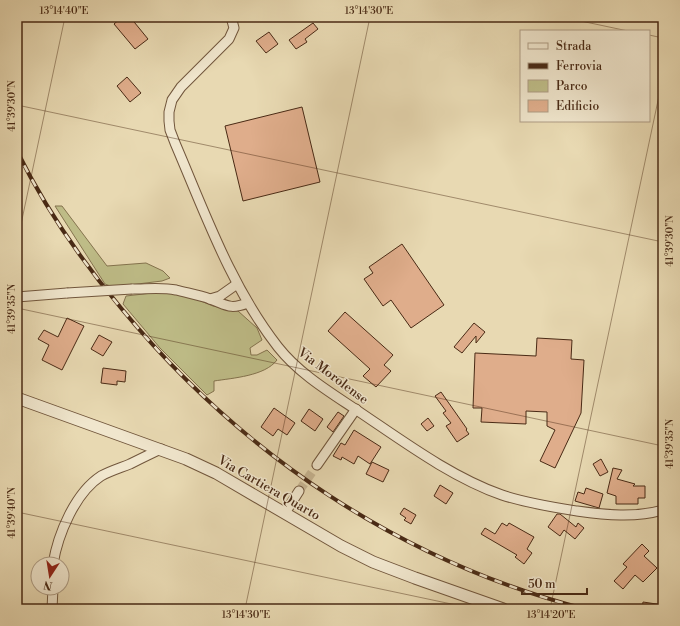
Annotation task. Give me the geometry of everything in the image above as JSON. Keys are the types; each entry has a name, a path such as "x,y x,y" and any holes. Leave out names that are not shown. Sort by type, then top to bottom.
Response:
{"street":[{"name":"Via Morolense","path":"231,17 234,28 229,39 177,92 171,103 169,117 170,130 227,264 248,303 276,345 291,362 356,410 454,472 486,488 507,496 550,506 609,515 641,514 663,510"},
{"path":"210,299 220,296 237,284"},
{"path":"17,297 132,289 167,289 210,299 222,305 232,307 248,303"},
{"name":"Via Cartiera Quarto","path":"17,398 161,449 206,469 361,556 402,574 503,609"},
{"path":"317,465 356,410"},
{"path":"55,556 61,535 77,502 88,488 102,476 161,449"},
{"path":"285,513 299,491"},
{"path":"52,609 53,596"}],"green space":[{"path":"55,206 62,206 107,266 146,263 163,271 170,278 162,281 113,287 105,284"},
{"path":"161,292 186,295 213,306 238,311 257,328 262,340 250,348 251,355 257,355 267,350 277,360 265,370 257,373 214,381 214,391 207,395 160,348 123,304 126,296"}],"building":[{"path":"122,17 130,17 148,39 135,49 114,24"},
{"path":"313,23 318,29 305,39 307,42 296,49 289,40"},
{"path":"269,32 278,44 266,53 256,41"},
{"path":"127,77 141,93 130,102 117,86"},
{"path":"302,107 320,182 243,201 225,126"},
{"path":"402,244 444,305 411,328 391,300 383,306 364,279 373,273 369,267"},
{"path":"345,312 393,355 384,365 391,371 376,387 363,376 370,369 328,331"},
{"path":"67,318 84,326 62,370 42,360 49,345 38,339 44,330 58,337"},
{"path":"474,323 485,332 476,343 476,336 462,353 454,347"},
{"path":"99,335 112,342 103,356 91,349"},
{"path":"537,338 572,340 571,359 584,360 581,413 555,468 540,461 555,430 547,426 547,412 526,411 526,424 481,422 482,408 473,408 475,353 536,356"},
{"path":"103,368 126,371 125,382 117,381 117,385 101,383"},
{"path":"441,392 469,434 457,442 446,426 451,423 443,413 446,411 435,396"},
{"path":"274,408 295,423 287,435 278,429 273,436 261,427"},
{"path":"309,409 323,419 315,431 301,421"},
{"path":"338,412 344,416 333,432 327,427"},
{"path":"428,418 434,426 427,431 421,424"},
{"path":"354,430 381,447 370,464 358,456 354,464 342,457 341,460 333,456 341,443 345,445"},
{"path":"601,459 608,472 600,476 593,464"},
{"path":"372,462 389,470 383,482 366,474"},
{"path":"613,468 622,470 617,479 635,484 633,486 645,486 645,498 638,498 638,504 616,504 616,496 607,493"},
{"path":"440,485 453,493 446,504 434,496"},
{"path":"586,488 603,494 599,508 575,501 578,492 584,494"},
{"path":"404,508 416,515 411,524 404,520 406,518 400,514"},
{"path":"557,514 560,514 576,527 578,523 584,528 575,539 564,530 560,536 548,527"},
{"path":"502,523 507,526 509,523 534,537 527,549 532,553 524,564 515,557 517,555 481,534 485,528 495,534"},
{"path":"642,544 649,551 644,556 657,568 643,582 635,575 623,589 614,581 627,567 623,564"},
{"path":"643,602 663,605 663,609 642,609"}],"tunnel":[{"path":"299,491 317,465"}],"railway":[{"path":"17,151 39,193 64,233 121,308 168,361 218,410 272,455 329,496 389,532 452,563 517,589 585,609"}]}
